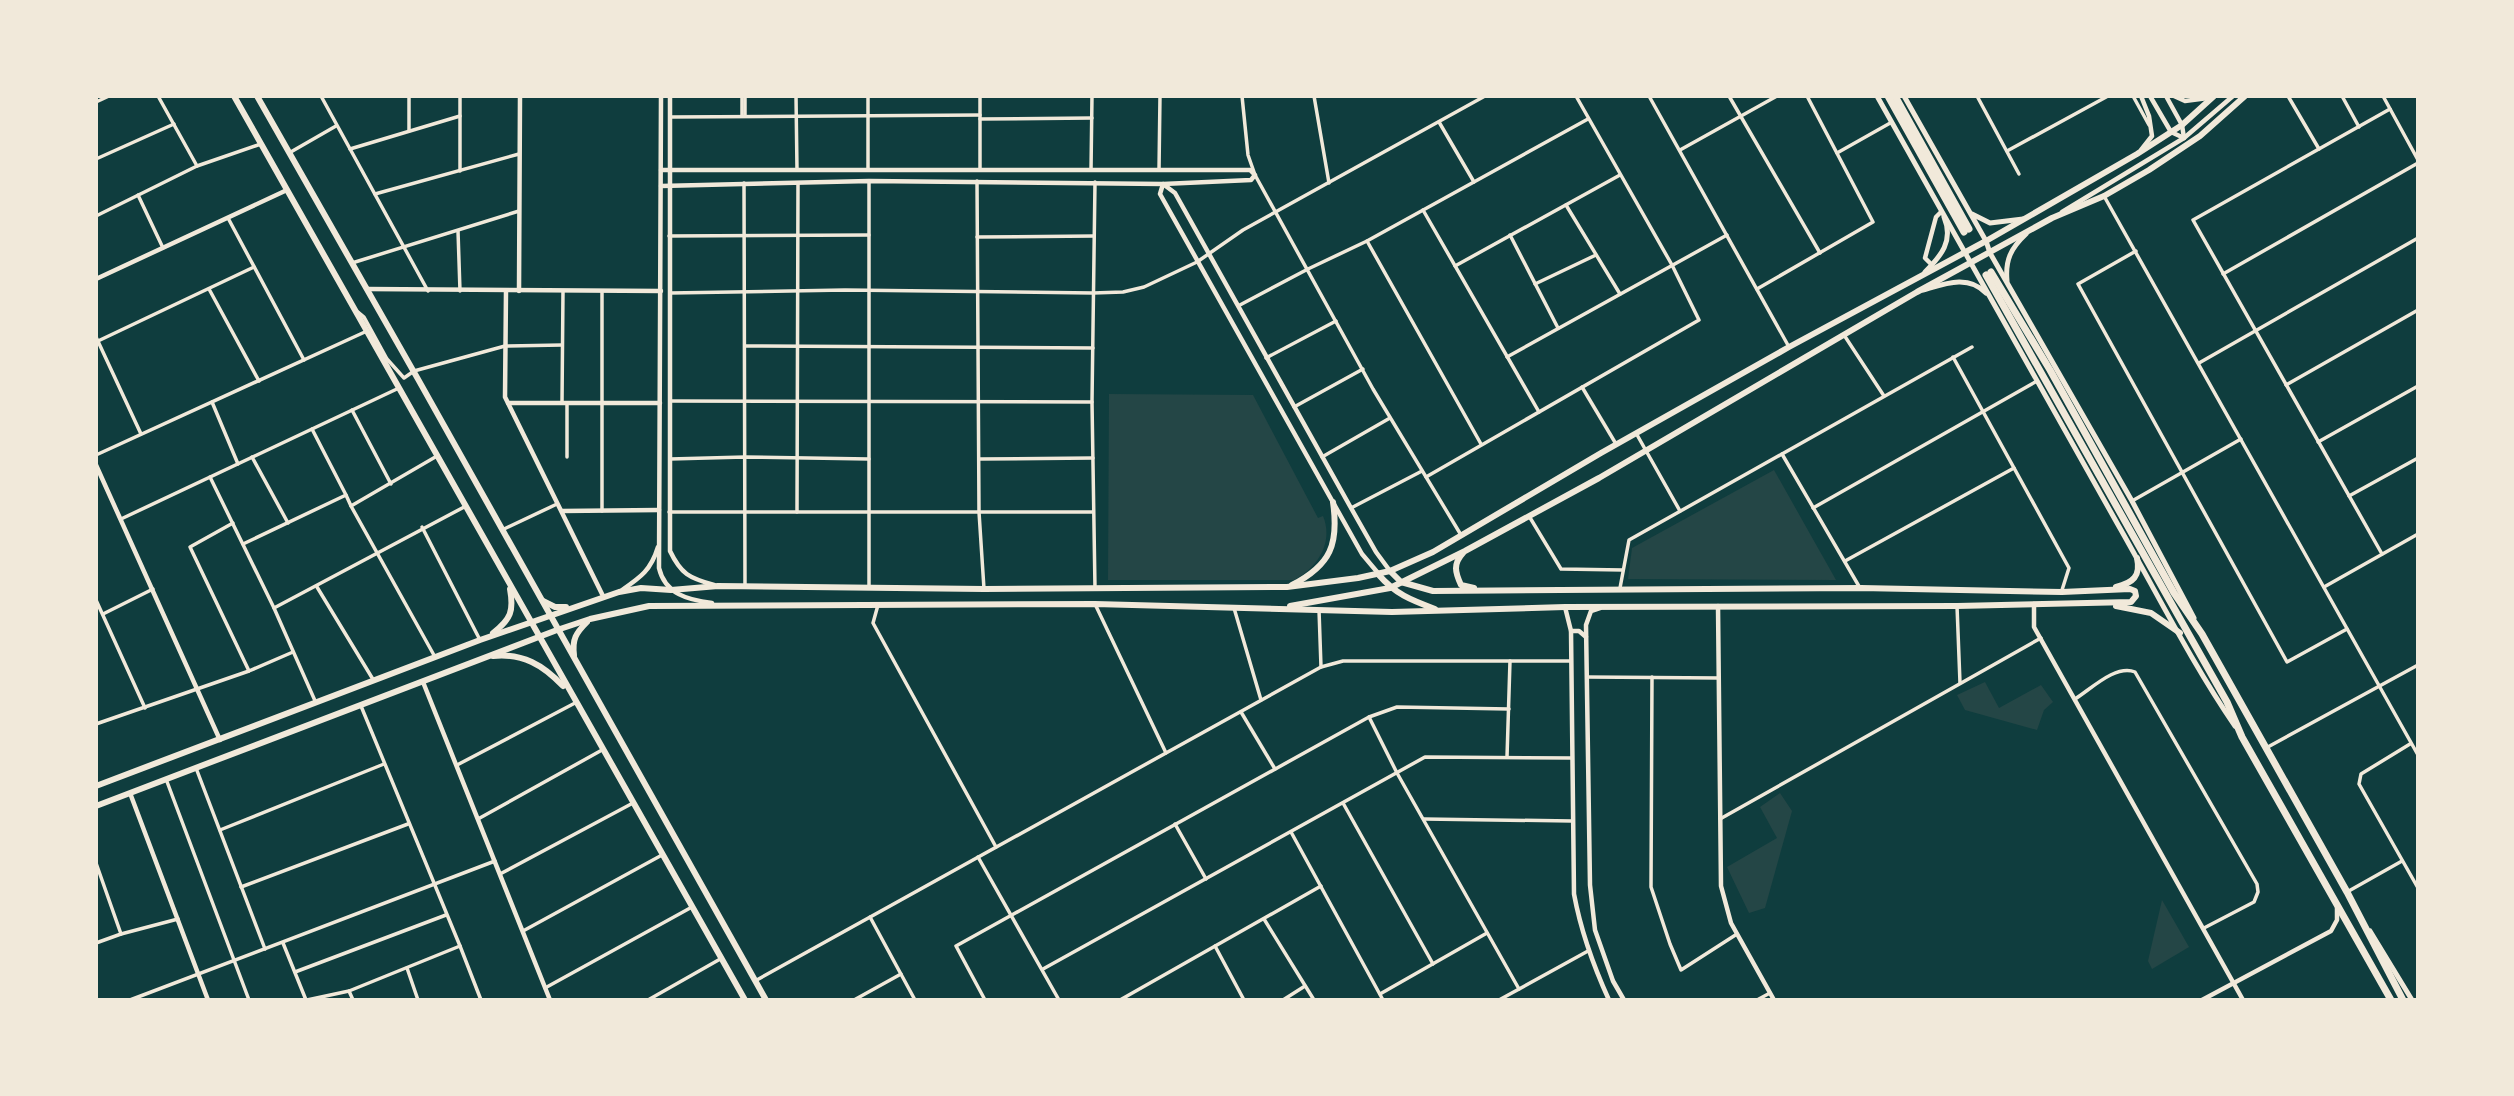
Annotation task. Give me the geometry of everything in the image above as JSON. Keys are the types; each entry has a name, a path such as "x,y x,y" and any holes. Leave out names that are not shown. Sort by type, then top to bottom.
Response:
{"highway":[{"path":"1888,96 1967,230 1895,96"},
{"path":"2390,999 2242,737 2227,702 1988,273 2050,370 2174,593 2202,634 2361,916 2403,1000"}],"main road":[{"path":"234,96 745,1000"},
{"path":"257,96 766,1000"},
{"path":"1877,96 1939,201 1971,263 2180,634 2242,737"},
{"path":"1904,96 2132,501 2202,634"},
{"path":"1279,608 1390,588 1465,551 1644,451 1917,292 2052,218 2104,195 2149,170 2194,141 2245,96"},
{"path":"96,786 550,614 603,596 641,588 1287,587 1390,571 1462,536 1616,444 2026,219 2137,155 2182,125 2211,97"},
{"path":"1929,186 1937,190 1945,188 1947,174"},
{"path":"1923,274 1944,252 1947,244 1948,229 1939,201"},
{"path":"1967,208 1980,220 1990,223 2026,219"},
{"path":"2008,284 2008,258 2015,245 2029,231"},
{"path":"1917,292 1963,282 1977,285 1991,298"},
{"path":"2007,324 2011,315 2020,313 2027,317"},
{"path":"1287,587 1305,578 1325,562 1335,541 1333,502"},
{"path":"1465,551 1456,561 1455,573 1461,584 1482,591"},
{"path":"2100,590 2127,584 2135,579 2137,558"},
{"path":"96,806 556,629 649,606 1095,604 1441,611 1565,607 1956,606 2131,602 2136,597 2132,590 2062,592 1861,588 1433,591 1401,582 1390,571"},
{"path":"1378,574 1390,588 1441,611"},
{"path":"483,640 501,627 511,614 509,583"},
{"path":"539,596 547,604 571,607"},
{"path":"2100,603 2151,613 2180,634"},
{"path":"574,657 572,642 576,633 590,619"},
{"path":"484,657 507,655 532,661 569,692"},
{"path":"2361,916 2412,1000"}],"street":[{"path":"96,102 109,96"},
{"path":"158,96 197,166"},
{"path":"321,96 428,291"},
{"path":"409,96 409,131"},
{"path":"460,96 460,171"},
{"path":"519,291 520,96"},
{"path":"661,96 659,568 662,580 671,590 690,600 720,604"},
{"path":"670,96 670,551 678,569 694,579 718,586"},
{"path":"743,116 744,96"},
{"path":"796,96 797,170"},
{"path":"868,96 868,170"},
{"path":"980,96 980,170"},
{"path":"1091,170 1092,96"},
{"path":"1159,170 1160,96"},
{"path":"1242,96 1248,155 1255,176 1363,369 1462,536"},
{"path":"1314,96 1329,183"},
{"path":"1472,96 1475,102"},
{"path":"668,293 1093,293 1123,292 1144,287 1197,262 1275,212 1485,96"},
{"path":"1426,477 1699,320 1672,265 1576,96"},
{"path":"1649,96 1789,347"},
{"path":"1729,96 1820,253"},
{"path":"1680,150 1777,96"},
{"path":"1757,289 1873,222 1807,96"},
{"path":"1977,96 2020,174"},
{"path":"2007,151 2108,96"},
{"path":"2133,96 2151,128"},
{"path":"2137,155 2152,136 2149,116 2141,96"},
{"path":"2150,96 2171,132 2183,138"},
{"path":"2166,96 2182,125 2183,138"},
{"path":"2174,96 2185,101 2211,97"},
{"path":"2192,96 2211,97"},
{"path":"2052,218 2183,138 2233,96"},
{"path":"2288,96 2319,149"},
{"path":"2342,96 2358,127"},
{"path":"2223,274 2418,162 2383,96"},
{"path":"2382,554 2193,220 2390,109"},
{"path":"350,149 460,116"},
{"path":"670,117 1091,118"},
{"path":"1238,306 1367,241 1588,118"},
{"path":"1439,122 1474,182"},
{"path":"1836,153 1892,122"},
{"path":"96,159 174,124"},
{"path":"289,153 337,126"},
{"path":"96,216 197,166 261,144"},
{"path":"375,194 519,154"},
{"path":"661,170 1250,170 1255,176"},
{"path":"1455,266 1620,175"},
{"path":"661,186 869,181 1163,184 1251,180 1255,176"},
{"path":"869,181 869,588"},
{"path":"977,181 979,512 984,589"},
{"path":"1095,182 1092,402 1095,588"},
{"path":"744,183 745,586"},
{"path":"797,512 798,183"},
{"path":"1163,184 1175,193 1376,552 1390,571"},
{"path":"1163,184 1160,194 1197,262 1362,554 1378,574"},
{"path":"96,279 287,190"},
{"path":"138,195 163,248"},
{"path":"2104,195 2418,755"},
{"path":"1566,205 1620,294"},
{"path":"1423,210 1539,412"},
{"path":"352,263 519,211"},
{"path":"1932,265 1925,258 1936,217 1941,212"},
{"path":"228,218 304,360"},
{"path":"458,231 460,290"},
{"path":"669,236 869,234"},
{"path":"1510,235 1559,328"},
{"path":"1507,357 1727,235"},
{"path":"978,237 1094,236"},
{"path":"2199,363 2418,238"},
{"path":"1367,241 1481,445"},
{"path":"2136,251 2078,284 2287,662 2347,629"},
{"path":"1535,284 1596,254"},
{"path":"142,434 97,339 254,267"},
{"path":"209,289 259,381"},
{"path":"368,289 661,291"},
{"path":"506,291 505,397 603,596"},
{"path":"563,291 562,345 567,457"},
{"path":"602,291 602,511"},
{"path":"354,308 364,317 387,359 404,378 414,371 505,346 562,345"},
{"path":"2286,385 2418,310"},
{"path":"1266,358 1336,321"},
{"path":"96,455 367,331"},
{"path":"1844,335 1884,396"},
{"path":"746,346 1093,348"},
{"path":"1619,590 1629,540 1972,346"},
{"path":"1953,357 2069,568 2062,592"},
{"path":"1294,407 1363,369"},
{"path":"1813,508 2037,381"},
{"path":"2318,442 2418,386"},
{"path":"1582,387 1616,444"},
{"path":"121,519 399,388"},
{"path":"670,401 1092,402"},
{"path":"212,402 238,464"},
{"path":"508,403 660,403"},
{"path":"352,410 391,484"},
{"path":"1322,457 1391,417"},
{"path":"313,429 351,506 435,658"},
{"path":"1636,433 1681,511"},
{"path":"2132,501 2241,439"},
{"path":"1782,454 1861,588"},
{"path":"351,506 437,456"},
{"path":"252,457 288,523"},
{"path":"670,459 869,458"},
{"path":"979,458 1093,458"},
{"path":"2349,496 2418,458"},
{"path":"96,465 220,740"},
{"path":"1845,561 2014,468"},
{"path":"1351,508 1422,471"},
{"path":"210,477 317,704"},
{"path":"243,544 346,495"},
{"path":"502,530 558,504"},
{"path":"274,608 466,506"},
{"path":"561,511 659,510"},
{"path":"669,512 1093,512"},
{"path":"1529,516 1561,569 1623,570"},
{"path":"233,523 190,547 249,671"},
{"path":"422,527 483,640"},
{"path":"2323,587 2418,534"},
{"path":"619,592 652,565 659,543"},
{"path":"317,587 374,681"},
{"path":"103,614 153,589"},
{"path":"96,600 145,708"},
{"path":"1095,604 1166,753"},
{"path":"2034,604 2034,627 2243,1000"},
{"path":"878,605 873,623 997,847"},
{"path":"1718,606 1721,886 1731,923 1774,1000"},
{"path":"1956,606 1961,683"},
{"path":"1234,607 1261,700"},
{"path":"1565,607 1571,631 1572,661 1574,894 1588,951 1609,1000"},
{"path":"1602,607 1591,611 1586,625 1590,885 1595,930 1613,982 1624,1000"},
{"path":"1318,610 1321,667"},
{"path":"1571,631 1579,631 1586,637"},
{"path":"1720,819 2041,638"},
{"path":"97,723 249,671 293,652"},
{"path":"1507,757 1510,661"},
{"path":"755,981 1321,667 1343,662 1572,661"},
{"path":"2266,748 2418,665"},
{"path":"2075,699 2119,671 2124,669 2135,672 2257,884 2259,892 2254,902 2204,928"},
{"path":"1587,677 1719,678"},
{"path":"1652,677 1651,887 1681,970 1737,934"},
{"path":"423,682 550,1000"},
{"path":"457,765 575,703"},
{"path":"360,705 481,1000"},
{"path":"985,1000 956,946 1175,824 1368,717 1397,707 1508,709"},
{"path":"1241,712 1275,769"},
{"path":"1368,717 1396,773 1518,989"},
{"path":"2411,744 2361,774 2359,784 2418,888"},
{"path":"478,819 602,750"},
{"path":"1043,969 1425,757 1572,758"},
{"path":"220,830 384,764"},
{"path":"196,768 265,950"},
{"path":"166,779 249,1000"},
{"path":"131,793 208,1000"},
{"path":"500,874 633,803"},
{"path":"1343,803 1433,964"},
{"path":"1423,819 1572,821"},
{"path":"241,887 408,824"},
{"path":"1175,824 1206,879"},
{"path":"1291,832 1383,1000"},
{"path":"523,931 663,855"},
{"path":"978,857 1059,1000"},
{"path":"130,1000 495,861"},
{"path":"2347,892 2402,861"},
{"path":"96,863 98,877 121,934"},
{"path":"1120,1000 1321,886"},
{"path":"2202,1000 2331,931 2337,920 2337,904"},
{"path":"545,988 692,907"},
{"path":"295,972 446,915"},
{"path":"870,917 915,1000"},
{"path":"96,943 178,919"},
{"path":"1264,919 1314,1000"},
{"path":"1380,994 1487,933"},
{"path":"283,943 306,1000 349,991 460,946"},
{"path":"1215,946 1244,1000"},
{"path":"1499,1000 1588,951"},
{"path":"648,1000 722,958"},
{"path":"407,968 418,1000"},
{"path":"854,1000 901,974"},
{"path":"1283,1000 1306,986"},
{"path":"349,991 353,1000"},
{"path":"1757,1000 1770,993"}],"shaded area":[{"path":"1109,394 1253,395 1318,518 1323,516 1326,526 1325,545 1316,562 1294,580 1108,580"},
{"path":"1774,470 1836,580 1628,579 1632,548"},
{"path":"1985,682 1999,708 2041,685 2053,702 2044,710 2037,730 1965,710 1957,695"},
{"path":"1780,793 1792,811 1765,908 1749,913 1727,867 1777,838 1760,807"},
{"path":"2162,900 2189,947 2152,969 2148,961"}]}
